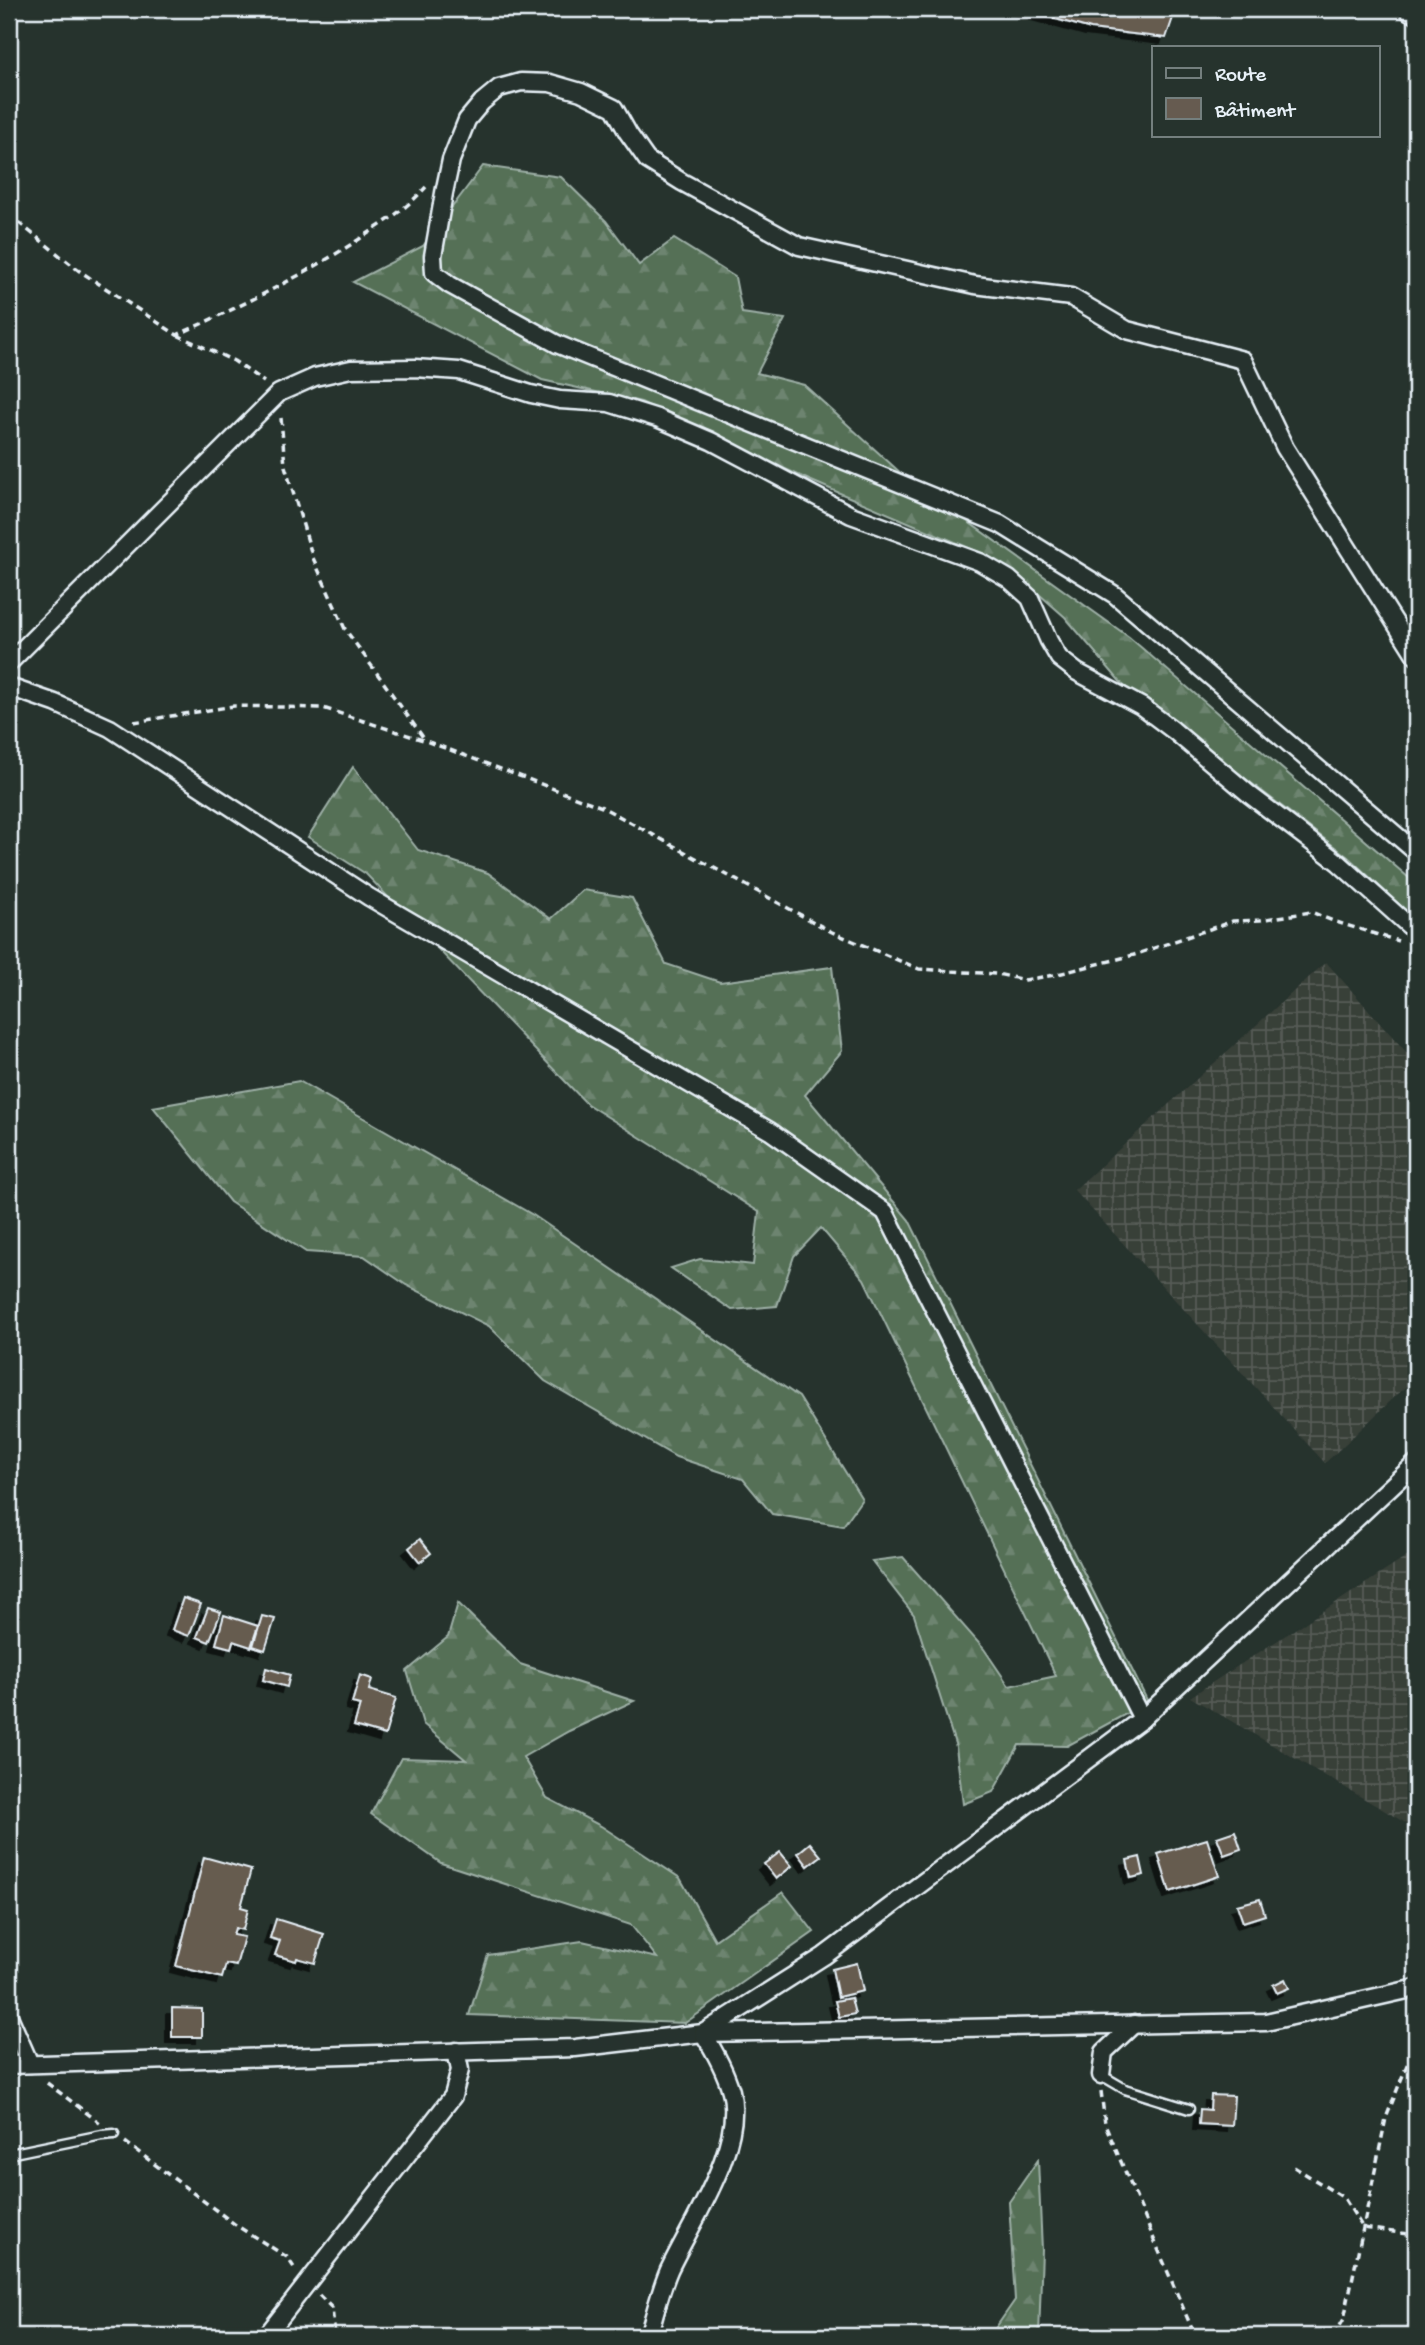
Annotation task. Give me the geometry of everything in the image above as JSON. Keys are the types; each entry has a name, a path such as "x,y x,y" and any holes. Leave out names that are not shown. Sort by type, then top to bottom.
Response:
{"street":[{"path":"1416,656 1285,448 1243,360 1127,330 1071,297 975,285 799,246 682,182 648,160 628,134 614,108 581,92 550,83 521,82 499,88 482,102 467,120 451,160 433,256 434,273 450,285 557,344 1000,524 1115,595 1416,852"},
{"path":"9,663 279,393 315,377 351,369 415,368 459,371 531,394 560,400 609,403 657,418 711,441 851,515 980,562 1009,579 1030,598 1059,658 1077,672 1141,706 1173,730 1250,795 1339,863 1416,932"},
{"path":"9,687 55,703 110,729 369,897 770,1130 885,1212 1142,1719"},
{"path":"703,2033 824,1956 1142,1719 1416,1463"},
{"path":"9,2065 575,2048 703,2033 1266,2022 1416,1988"},
{"path":"9,2016 30,2064"},
{"path":"1101,2075 1104,2052 1134,2024"},
{"path":"648,2336 668,2273 725,2156 733,2128 732,2093 719,2058 703,2033"},
{"path":"266,2336 453,2096 460,2070 456,2051"}],"lane":[{"path":"1101,2075 1125,2089 1189,2109"},
{"path":"9,2154 114,2134"}],"path":[{"path":"177,335 236,308 330,258 405,209 451,160"},
{"path":"9,215 78,270 177,335 234,361 279,393 285,466 313,558 345,629 425,741"},
{"path":"110,729 150,718 188,715 234,706 323,708 425,741 602,807 832,932 919,968 997,974 1025,980 1134,955 1233,921 1260,920 1311,912 1403,943"},
{"path":"1334,2336 1344,2319 1387,2118 1416,2042"},
{"path":"30,2064 37,2077 67,2096 237,2226 287,2257 307,2284 332,2308 335,2336"},
{"path":"1101,2075 1099,2082 1105,2124 1195,2336"},
{"path":"1294,2167 1344,2199 1363,2228 1416,2235"}],"shaded area":[{"path":"1326,962 1416,1063 1416,1377 1325,1463 1074,1190"},
{"path":"1416,1551 1416,1829 1190,1697"}],"green space":[{"path":"483,166 561,177 606,221 639,265 674,239 735,277 742,313 785,319 757,373 804,385 904,476 1129,637 1416,884 1416,920 1348,857 1123,685 1065,617 1023,580 981,553 809,480 641,402 542,380 353,282 423,246"},
{"path":"353,767 418,850 488,873 551,919 583,890 632,898 666,964 720,982 832,967 842,1051 805,1095 909,1220 1148,1702 1067,1746 1019,1745 993,1792 963,1804 956,1747 914,1615 872,1561 903,1557 984,1649 1009,1686 1056,1676 864,1279 821,1228 794,1256 777,1306 732,1310 671,1268 700,1259 753,1265 759,1212 587,1104 366,874 308,837"},
{"path":"299,1081 533,1215 799,1397 862,1499 843,1526 772,1514 743,1479 676,1457 545,1381 489,1326 406,1285 364,1256 306,1252 230,1202 153,1107"},
{"path":"458,1603 520,1664 634,1701 569,1731 523,1757 547,1798 601,1826 680,1878 715,1940 783,1892 814,1932 685,2023 469,2015 488,1955 582,1941 657,1958 631,1925 441,1863 371,1814 401,1758 466,1760 423,1724 407,1671 448,1637"},
{"path":"1038,2160 1042,2250 1039,2336 990,2336 1015,2300 1009,2202"}],"building":[{"path":"1020,9 1176,9 1166,38 1091,29"},
{"path":"420,1539 431,1553 420,1562 409,1548"},
{"path":"183,1598 201,1604 189,1636 172,1630"},
{"path":"208,1608 221,1612 209,1642 197,1637"},
{"path":"224,1615 258,1626 251,1647 233,1641 231,1648 216,1644"},
{"path":"262,1616 275,1619 265,1650 253,1646"},
{"path":"266,1668 290,1675 287,1687 263,1680"},
{"path":"360,1675 372,1679 369,1690 396,1698 385,1735 354,1726 360,1705 352,1703"},
{"path":"1235,1831 1241,1849 1224,1855 1217,1837"},
{"path":"1207,1839 1219,1876 1170,1892 1158,1854"},
{"path":"810,1843 821,1856 808,1866 798,1853"},
{"path":"780,1852 792,1866 776,1879 764,1864"},
{"path":"204,1857 251,1870 241,1907 248,1909 243,1930 235,1928 233,1935 244,1937 236,1966 226,1964 222,1978 176,1966"},
{"path":"1140,1857 1144,1875 1131,1878 1127,1860"},
{"path":"1260,1899 1265,1915 1243,1922 1237,1905"},
{"path":"276,1919 324,1934 315,1963 275,1955 280,1941 270,1938"},
{"path":"857,1963 863,1991 838,1997 832,1969"},
{"path":"1285,1979 1289,1988 1277,1993 1273,1985"},
{"path":"851,1998 855,2014 839,2017 835,2001"},
{"path":"172,2008 202,2009 202,2037 172,2037"},
{"path":"1211,2095 1234,2096 1232,2126 1199,2124 1200,2109 1210,2110"}]}
